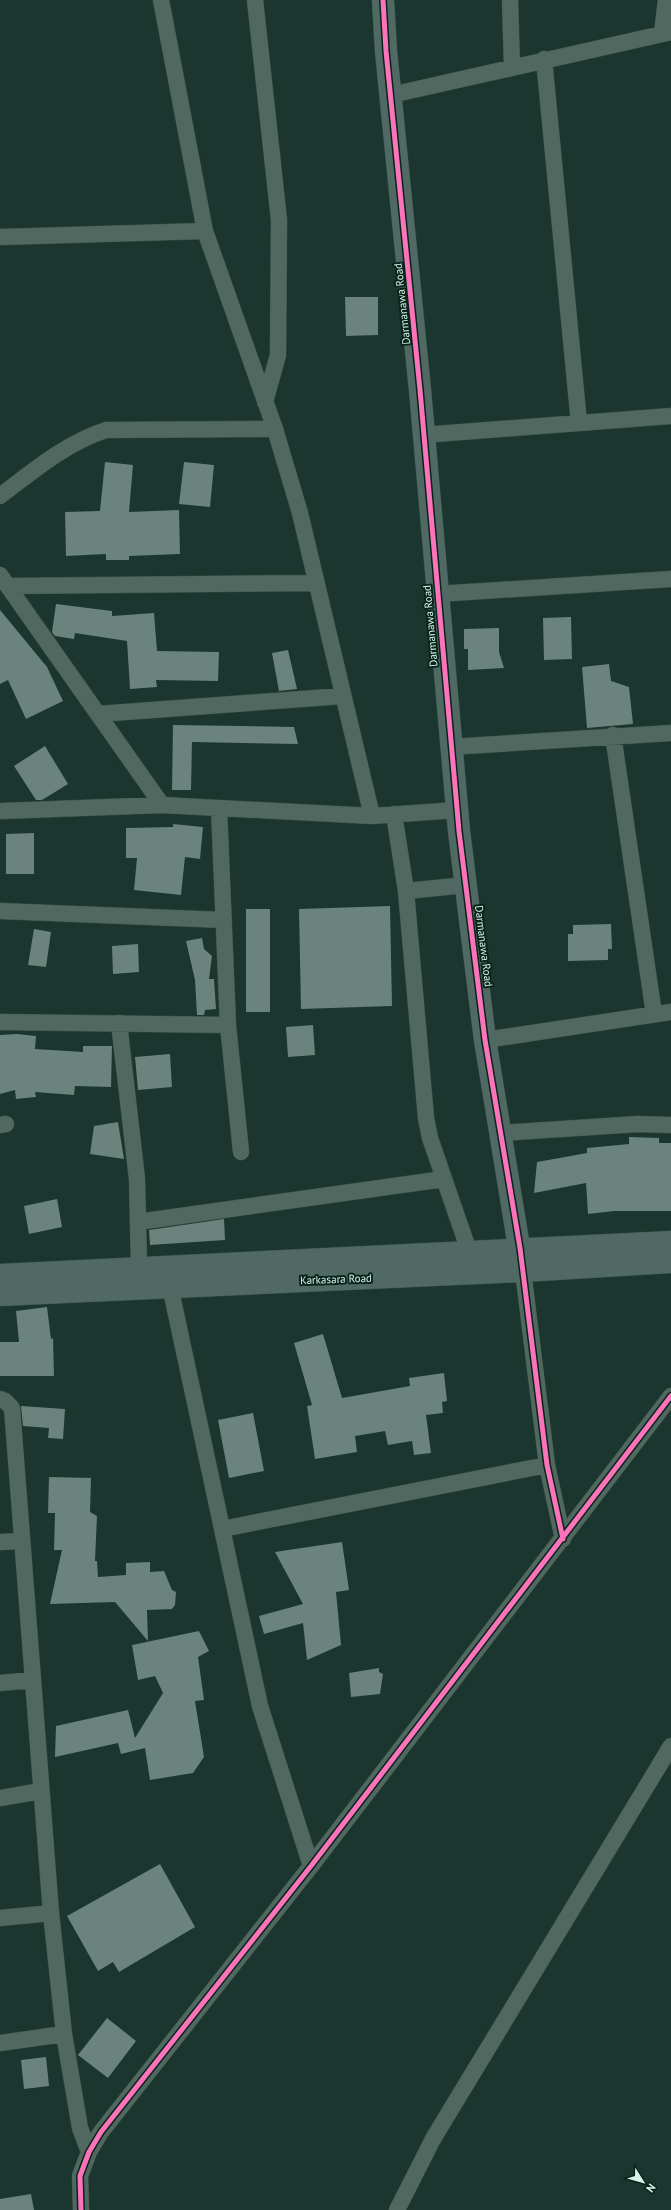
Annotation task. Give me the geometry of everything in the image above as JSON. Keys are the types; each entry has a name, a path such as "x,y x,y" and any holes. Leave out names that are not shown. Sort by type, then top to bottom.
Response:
{"main road":[{"name":"Darmanawa Road","path":"383,0 450,747 485,1040 523,1272"},
{"name":"Karkasara Road","path":"0,1275 520,1248 671,1242"},
{"name":"Karkasara Road","path":"0,1295 170,1286 523,1272 671,1262"}],"street":[{"path":"161,0 205,231 275,429 300,513 372,816"},
{"path":"254,0 279,220 278,356 265,402"},
{"path":"510,0 512,66"},
{"path":"391,95 512,66 666,33 666,0"},
{"path":"544,60 579,423"},
{"path":"0,237 205,231"},
{"path":"423,435 671,416"},
{"path":"0,496 60,452 89,435 106,430 275,429"},
{"path":"437,594 671,579"},
{"path":"4,580 316,583"},
{"path":"4,580 162,805"},
{"path":"98,714 343,696"},
{"path":"450,747 671,732"},
{"path":"613,735 654,1014"},
{"path":"1,810 162,805 372,816 457,810"},
{"path":"219,808 228,1025 241,1152"},
{"path":"394,814 406,890 426,1118 430,1138 469,1251"},
{"path":"406,890 466,885"},
{"path":"0,910 224,920"},
{"path":"485,1040 671,1012"},
{"path":"0,1022 228,1025"},
{"path":"119,1024 137,1179 139,1268"},
{"path":"501,1133 638,1124 671,1125"},
{"path":"138,1222 444,1180"},
{"path":"523,1272 547,1465 563,1539"},
{"path":"170,1286 260,1706 311,1866"},
{"path":"82,2210 80,2176 89,2152 101,2132 311,1866 563,1539 671,1396"},
{"path":"0,1399 12,1408 51,1913 64,2034 80,2128 89,2152"},
{"path":"222,1529 547,1465"},
{"path":"0,1542 22,1541"},
{"path":"0,1683 32,1680"},
{"path":"397,2210 433,2139 671,1746"},
{"path":"0,1798 41,1791"},
{"path":"0,1918 51,1913"},
{"path":"0,2043 64,2034"}],"building":[{"path":"345,297 378,297 378,335 346,336"},
{"path":"105,462 133,465 129,512 179,510 180,554 129,556 129,560 106,560 106,554 66,556 65,512 100,511"},
{"path":"184,462 214,465 210,507 179,504"},
{"path":"56,604 112,611 112,616 154,613 157,651 219,652 218,681 156,680 157,687 130,689 127,641 75,633 74,639 55,636 52,632"},
{"path":"0,610 47,667 63,701 26,719 8,680 0,684"},
{"path":"571,617 572,659 544,660 543,618"},
{"path":"499,628 499,652 504,668 468,670 468,649 464,649 464,629"},
{"path":"288,650 297,689 279,691 272,653"},
{"path":"609,664 611,681 629,687 633,724 587,728 582,667"},
{"path":"173,725 294,727 298,744 192,742 191,790 172,790"},
{"path":"45,746 68,784 42,800 36,800 14,766"},
{"path":"173,824 203,827 200,859 185,857 181,895 134,890 137,858 126,858 126,828 173,827"},
{"path":"34,833 34,874 6,874 6,834"},
{"path":"390,906 392,1006 301,1009 299,909"},
{"path":"246,909 270,909 270,1012 246,1012"},
{"path":"611,924 612,949 608,949 608,960 568,961 568,934 573,934 573,925"},
{"path":"34,929 51,932 46,967 28,965"},
{"path":"202,938 204,949 212,956 209,979 214,979 216,1009 205,1010 204,1015 197,1015 195,980 186,941"},
{"path":"138,944 139,972 113,974 112,946"},
{"path":"313,1025 315,1055 288,1057 286,1027"},
{"path":"17,1034 36,1036 35,1049 83,1052 83,1046 112,1046 111,1087 75,1086 74,1095 35,1092 36,1097 16,1099 15,1090 0,1094 0,1035"},
{"path":"170,1054 172,1087 138,1090 135,1057"},
{"path":"118,1122 124,1159 90,1154 94,1126"},
{"path":"629,1137 659,1138 659,1143 671,1143 671,1211 614,1211 588,1214 586,1183 534,1193 537,1162 587,1153 587,1148 629,1144"},
{"path":"57,1199 62,1227 29,1234 24,1206"},
{"path":"224,1219 225,1240 150,1245 149,1230"},
{"path":"47,1307 51,1339 53,1338 54,1376 0,1376 0,1342 19,1342 16,1311"},
{"path":"323,1334 342,1398 410,1386 409,1378 444,1373 447,1401 442,1402 443,1413 426,1415 431,1453 414,1455 412,1441 388,1445 385,1431 355,1436 357,1452 315,1459 307,1406 312,1405 294,1343"},
{"path":"21,1406 65,1409 63,1439 48,1438 49,1428 23,1426"},
{"path":"253,1413 264,1471 229,1478 218,1420"},
{"path":"49,1477 91,1478 90,1512 97,1516 95,1561 97,1561 98,1577 126,1575 126,1563 150,1562 150,1572 164,1571 172,1590 176,1592 175,1605 172,1609 147,1610 148,1641 115,1602 50,1604 62,1550 54,1550 55,1513 48,1513"},
{"path":"342,1542 349,1590 336,1592 341,1645 307,1660 303,1623 264,1634 259,1616 303,1604 275,1552"},
{"path":"199,1631 209,1651 198,1657 204,1700 195,1701 204,1757 193,1773 150,1780 145,1748 121,1754 118,1743 55,1757 56,1726 128,1710 135,1738 163,1693 155,1676 138,1680 132,1645"},
{"path":"379,1668 379,1672 383,1674 380,1694 351,1697 349,1673"},
{"path":"160,1864 195,1927 119,1972 113,1962 98,1971 67,1916"},
{"path":"107,2018 136,2041 108,2078 78,2055"},
{"path":"46,2057 49,2086 24,2089 21,2060"},
{"path":"31,2194 34,2210 0,2210 0,2199"}],"cycle path":[{"path":"383,0 386,51 420,390 459,831 485,1040 520,1248 547,1465 563,1539"},
{"path":"81,2210 80,2176 89,2152 101,2132 311,1866 671,1396"}]}
